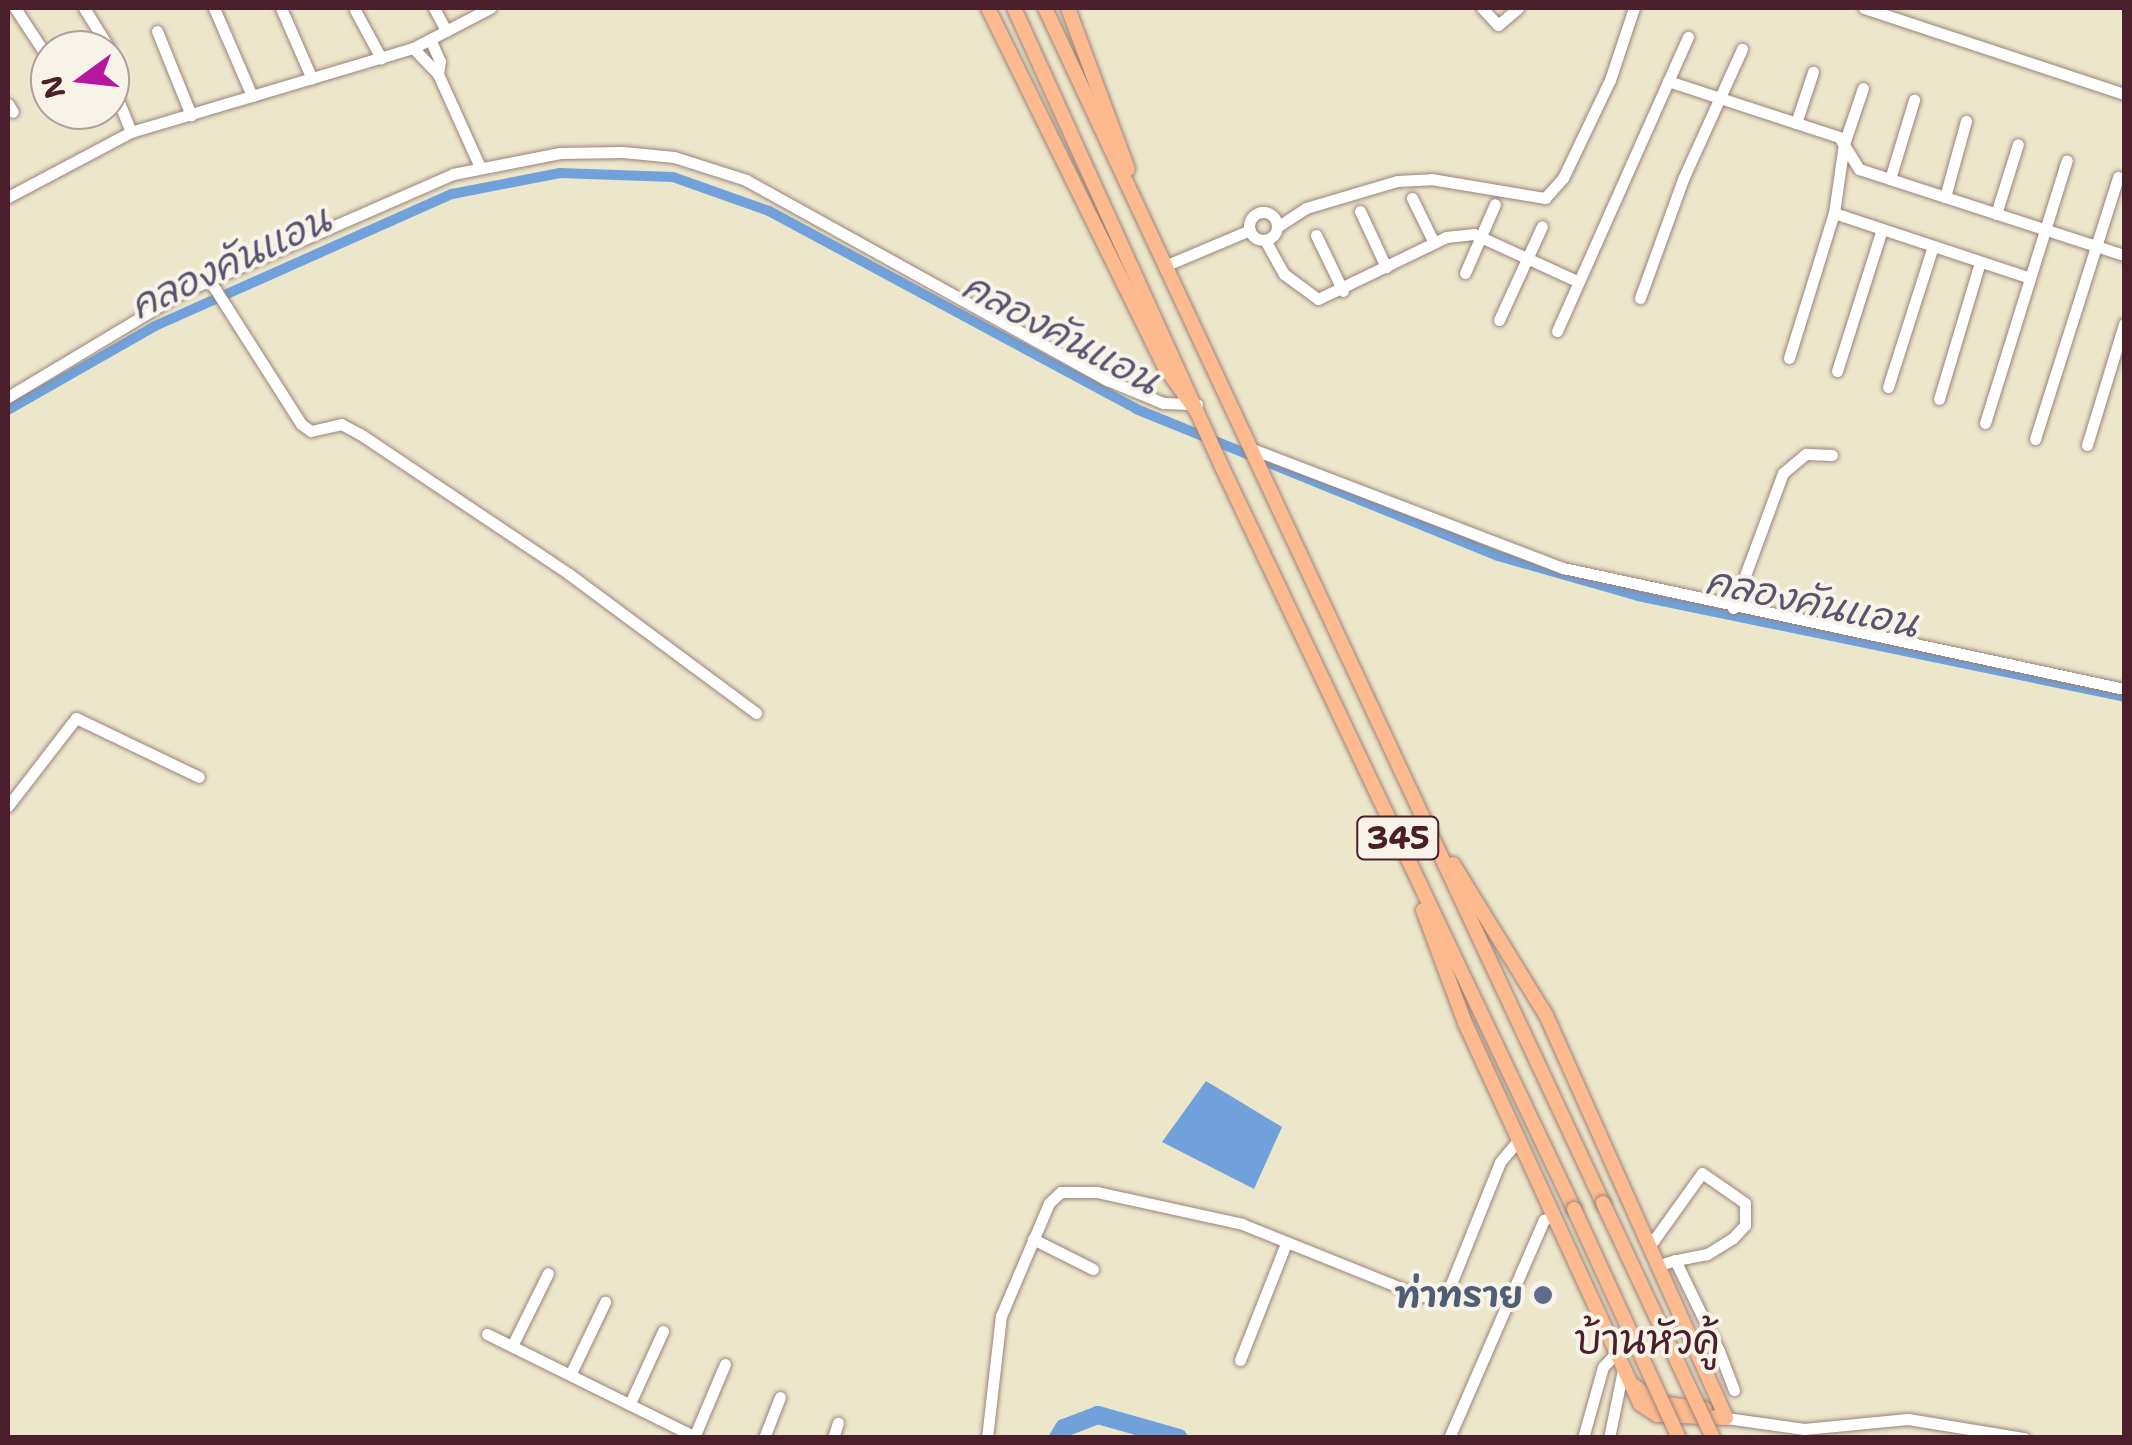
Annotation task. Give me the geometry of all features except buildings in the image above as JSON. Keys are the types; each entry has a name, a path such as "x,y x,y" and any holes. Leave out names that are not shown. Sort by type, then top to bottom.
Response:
{"main road":[{"name":"345","path":"988,8 1196,411"},
{"name":"345","path":"1014,8 1222,467 1679,1438"},
{"name":"345","path":"1045,8 1713,1438"},
{"name":"345","path":"1068,8 1117,129 1137,203"},
{"path":"1392,825 1477,1049 1626,1376 1659,1402 1726,1418"},
{"path":"1436,845 1555,1034 1651,1244 1667,1262 1726,1418"},
{"path":"1533,1051 1542,1032 1555,1034"},
{"path":"1477,1049 1482,1039 1494,1040"}],"street":[{"path":"15,8 30,31"},
{"path":"84,8 98,30"},
{"path":"214,8 252,96"},
{"path":"281,8 312,78"},
{"path":"434,8 446,31"},
{"path":"8,197 131,132 412,48 490,8"},
{"path":"1482,8 1498,24 1518,8"},
{"path":"1265,240 1306,208 1397,180 1458,182 1545,198 1563,178 1610,80 1634,8"},
{"path":"1864,8 2124,94"},
{"path":"355,10 381,58"},
{"path":"157,31 192,115"},
{"path":"1557,331 1688,37"},
{"path":"430,39 440,61 438,74"},
{"path":"412,48 438,74 480,167"},
{"path":"1640,298 1742,48"},
{"path":"1796,123 1813,72"},
{"path":"1668,81 1796,123 1844,144 1859,169 2124,255"},
{"path":"1789,358 1834,213 1844,144 1864,88"},
{"path":"1890,179 1914,100"},
{"path":"1945,197 1966,122"},
{"path":"1996,214 2018,144"},
{"path":"8,396 210,281 368,208 480,167 560,153 622,152 674,157 746,180 1107,380 1155,400 1196,411"},
{"path":"1984,423 2067,160"},
{"path":"2035,439 2118,177"},
{"path":"1412,198 1434,242"},
{"path":"1465,273 1495,204"},
{"path":"1360,211 1386,267"},
{"path":"1250,230 1251,218 1263,212 1277,227"},
{"path":"1834,213 2030,278"},
{"path":"1499,320 1542,226"},
{"path":"1836,371 1882,229"},
{"path":"1166,266 1250,230"},
{"path":"1250,230 1265,240 1284,274 1318,300 1434,242 1481,236 1578,282"},
{"path":"1316,234 1343,290"},
{"path":"1888,386 1933,246"},
{"path":"1939,398 1980,262"},
{"path":"210,281 301,424 311,431 342,424 360,434 569,574 756,714"},
{"path":"2087,444 2124,324"},
{"path":"1256,453 1516,554 1733,608 2124,689"},
{"path":"1733,608 1783,474 1806,454 1832,454"},
{"path":"8,806 76,718 199,777"},
{"path":"987,1438 1000,1316 1049,1203 1074,1188 1242,1224 1421,1296 1439,1296 1450,1284 1500,1162 1519,1139"},
{"path":"1651,1244 1702,1172 1745,1203 1745,1225 1732,1238 1708,1254 1667,1262 1719,1351 1734,1390"},
{"path":"1449,1438 1544,1220 1552,1216"},
{"path":"1033,1239 1093,1269"},
{"path":"1240,1360 1286,1243"},
{"path":"512,1346 548,1273"},
{"path":"572,1373 605,1302"},
{"path":"631,1400 663,1332"},
{"path":"487,1334 631,1400 696,1436 725,1364"},
{"path":"1704,1365 1719,1351"},
{"path":"1583,1438 1603,1368 1616,1353"},
{"path":"1610,1438 1626,1376"},
{"path":"764,1438 780,1397"},
{"path":"1726,1418 1860,1432 1908,1420 1955,1431 2024,1438"},
{"path":"833,1438 838,1424"}],"water":[{"path":"1206,1081 1282,1127 1254,1189 1162,1142"}],"waterway":[{"name":"คลองคันแอน","path":"8,410 155,326 452,194 560,173 673,177 769,211 1136,409 1498,556 1638,596 2124,697"},
{"path":"1058,1438 1064,1428 1098,1415 1179,1438"}],"place":[{"name":"ท่าทราย","path":"1543,1295"}],"district":[{"name":"บ้านหัวคู้","path":"1647,1340"}]}
